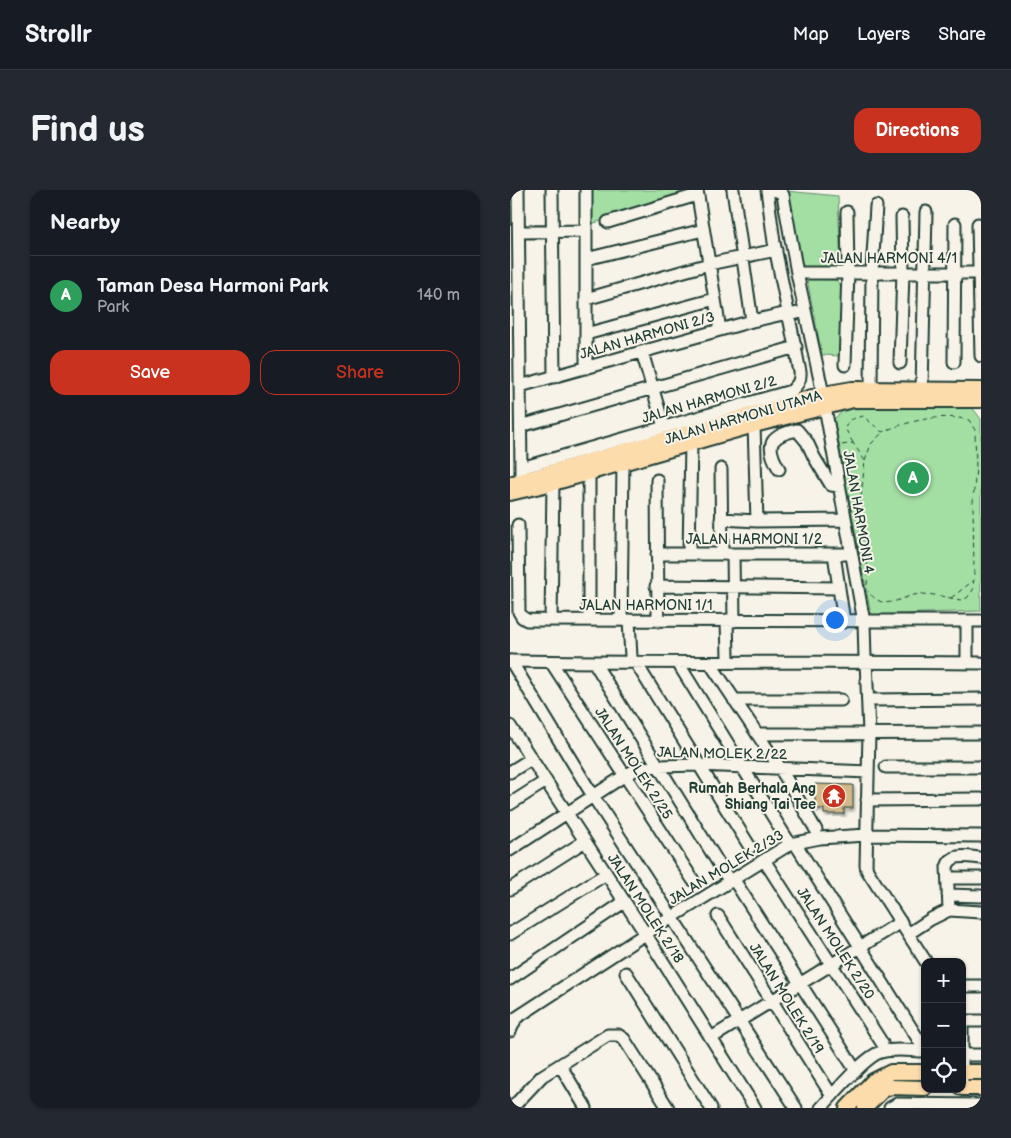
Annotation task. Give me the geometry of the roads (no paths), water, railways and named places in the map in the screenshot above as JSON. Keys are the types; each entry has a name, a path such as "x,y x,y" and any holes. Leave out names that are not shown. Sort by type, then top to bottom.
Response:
{"main road":[{"name":"JALAN HARMONI UTAMA","path":"516,483 553,483 754,426 852,389 981,390"},
{"name":"JALAN HARMONI UTAMA","path":"516,483 824,401 981,400"},
{"path":"847,1108 873,1081 891,1072 921,1072"},
{"path":"966,1072 981,1072"},
{"path":"865,1108 883,1090 891,1087 921,1088"},
{"path":"966,1088 981,1088"}],"street":[{"path":"516,483 521,426 518,190"},
{"path":"552,190 554,377"},
{"path":"586,190 586,368"},
{"path":"733,190 752,321"},
{"name":"JALAN HARMONI 2/2","path":"516,483 664,427 791,392 798,384 800,378 796,347 787,313 767,190"},
{"name":"JALAN HARMONI 4","path":"772,190 783,195 824,401 864,622 869,733 866,835 867,870 923,958"},
{"path":"608,222 697,192 720,330"},
{"path":"871,389 872,272 876,206"},
{"path":"845,365 848,272 847,212"},
{"path":"922,389 926,212"},
{"path":"900,363 903,272 902,217"},
{"path":"954,362 955,224"},
{"path":"978,224 981,356"},
{"path":"586,259 703,230"},
{"path":"519,232 586,231"},
{"path":"586,299 709,264 776,250"},
{"name":"JALAN HARMONI 4/1","path":"797,272 980,273"},
{"path":"586,334 715,299"},
{"name":"JALAN HARMONI 2/3","path":"520,386 752,321 805,309"},
{"path":"521,426 796,347"},
{"path":"642,352 664,427"},
{"path":"754,426 757,521"},
{"path":"779,469 772,456 770,446 774,438 797,430 807,442 831,485 839,486"},
{"path":"689,553 690,443"},
{"path":"623,462 625,620 633,660 750,847"},
{"path":"721,469 721,519 733,586 728,657"},
{"path":"589,472 589,619"},
{"path":"657,480 656,586 658,621"},
{"path":"551,620 553,483"},
{"path":"721,519 757,521 845,520"},
{"name":"JALAN HARMONI 1/1","path":"518,525 518,612 527,620 981,621"},
{"name":"JALAN HARMONI 1/2","path":"657,554 851,554"},
{"path":"834,554 844,622"},
{"path":"656,586 839,588"},
{"path":"967,622 967,659"},
{"path":"510,659 551,662 594,662 728,657 981,663"},
{"path":"510,659 633,660 678,663 981,659"},
{"path":"510,659 593,796 796,1108"},
{"name":"JALAN MOLEK 2/25","path":"551,662 693,880"},
{"path":"594,662 658,766 856,1071"},
{"path":"678,663 742,767 861,946 923,1048"},
{"path":"710,663 780,768 816,830"},
{"path":"868,700 981,699"},
{"path":"734,700 840,700"},
{"name":"JALAN MOLEK 2/18","path":"510,726 755,1108"},
{"path":"757,734 981,733"},
{"path":"510,772 531,759"},
{"name":"JALAN MOLEK 2/22","path":"510,850 639,768 698,765 868,772"},
{"path":"886,767 981,766"},
{"path":"510,804 546,781"},
{"path":"867,800 981,799"},
{"name":"JALAN MOLEK 2/33","path":"516,1018 645,934 792,844 820,838 866,835 981,836"},
{"path":"510,889 585,841"},
{"path":"949,910 949,861 953,857 981,858"},
{"name":"JALAN MOLEK 2/20","path":"764,860 882,1043"},
{"path":"510,934 606,874"},
{"path":"948,878 981,878"},
{"path":"948,895 981,896"},
{"path":"510,979 624,902"},
{"path":"908,934 949,910 981,912"},
{"name":"JALAN MOLEK 2/19","path":"718,916 832,1096"},
{"path":"711,1038 901,922"},
{"path":"626,973 711,1108"},
{"path":"966,986 981,986"},
{"path":"510,1007 516,1018 510,1031"},
{"path":"966,1021 981,1021"},
{"path":"512,1108 542,1076 608,1035 618,1034 624,1039 668,1108"},
{"path":"821,1108 874,1055 880,1052 921,1051"},
{"path":"966,1055 981,1055"},
{"path":"560,1065 586,1108"},
{"path":"890,1108 897,1104 981,1105"}],"place":[{"name":"Taman Desa Harmoni Park","path":"913,478"},
{"name":"Rumah Berhala Ang Shiang Tai Tee","path":"834,796"}]}
